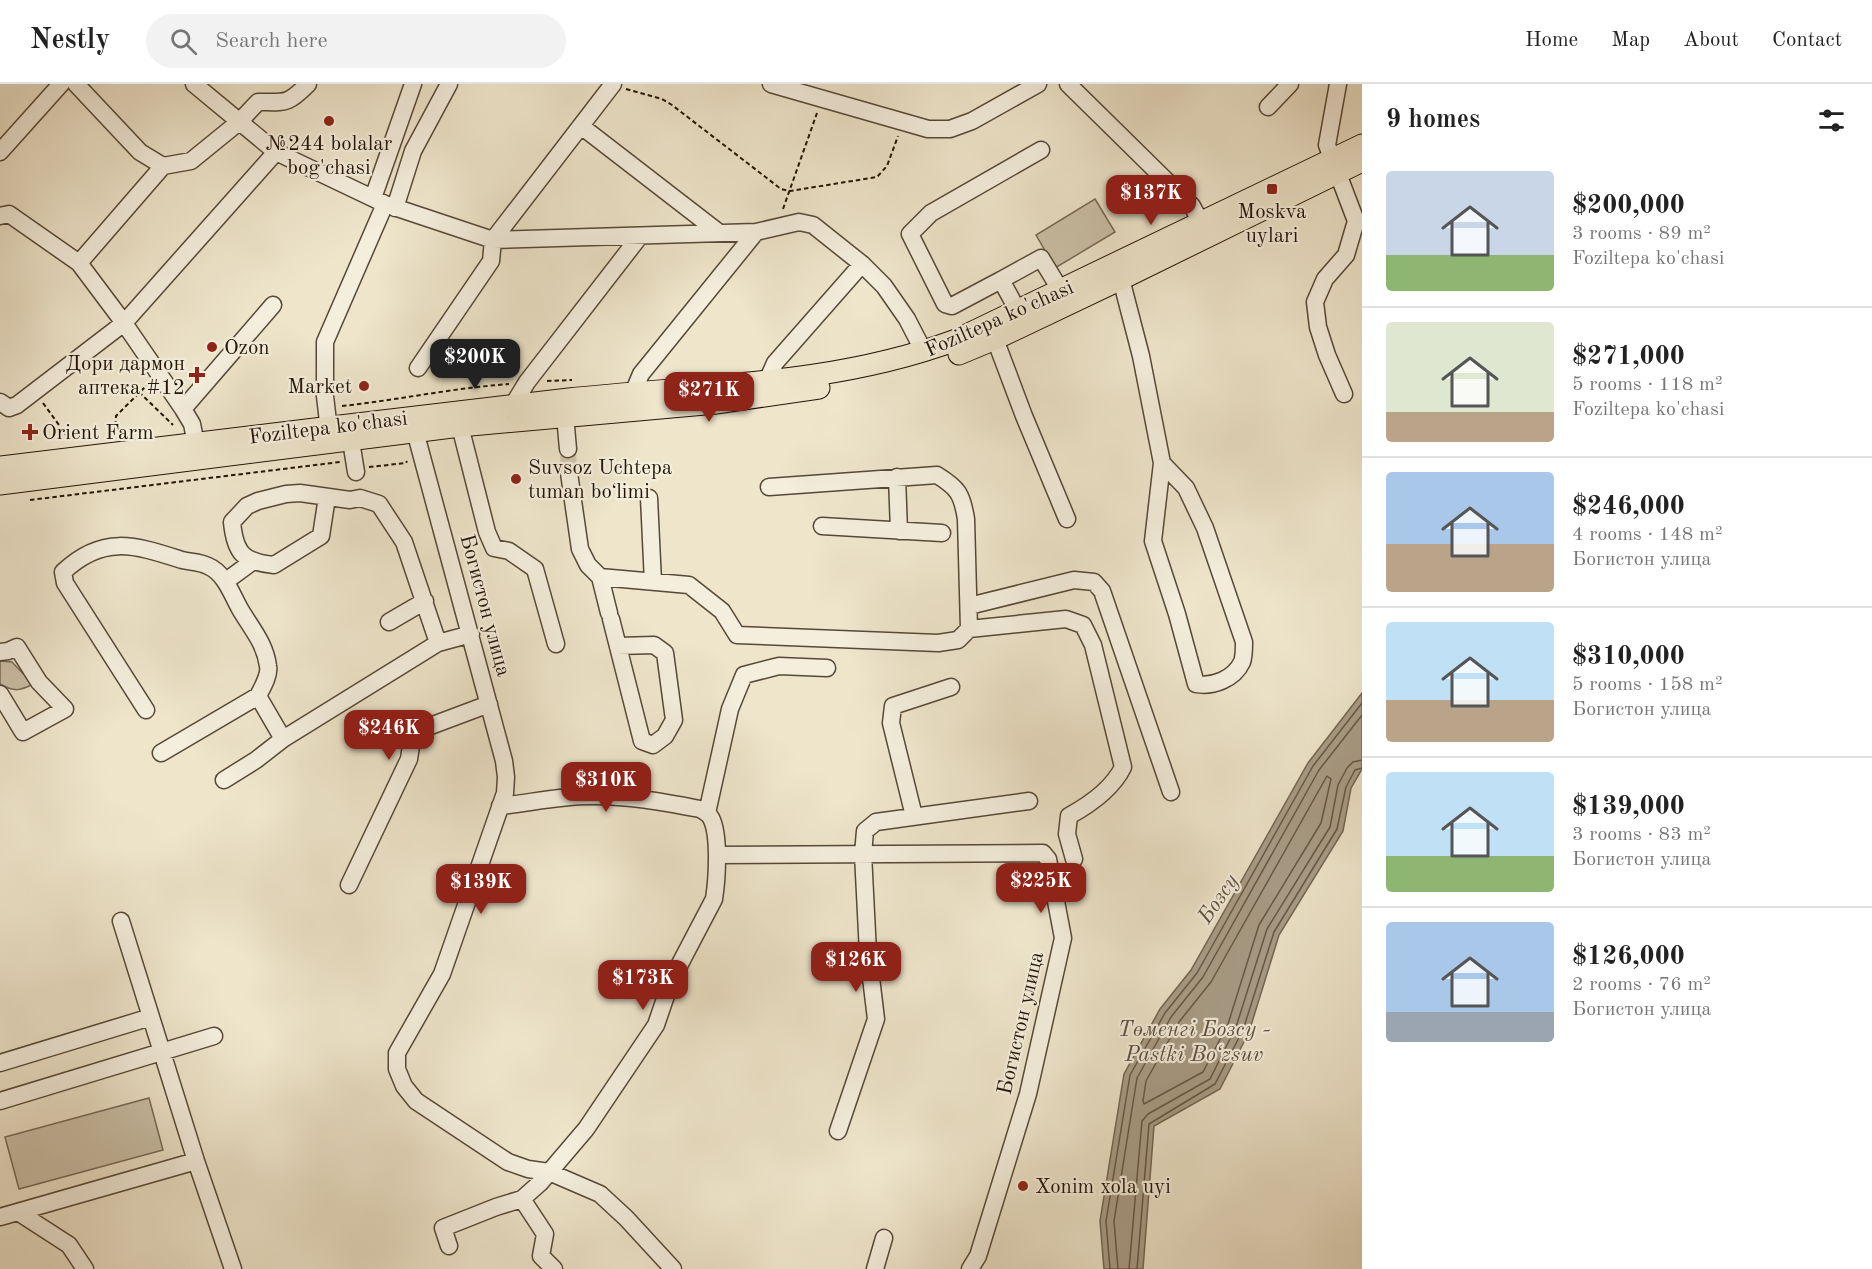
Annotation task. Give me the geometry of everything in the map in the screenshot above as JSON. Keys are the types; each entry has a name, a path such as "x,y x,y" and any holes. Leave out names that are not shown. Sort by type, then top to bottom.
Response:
{"main road":[{"name":"Foziltepa ko'chasi","path":"0,484 347,454 413,424 513,405 564,407 716,403 852,383 929,365 995,339 1117,272 1336,166 1362,145"},
{"name":"Foziltepa ko'chasi","path":"1336,166 1362,161"},
{"name":"Foziltepa ko'chasi","path":"413,424 460,426 633,393 714,388 858,368 924,352 956,340 1060,291 1117,272"},
{"name":"Foziltepa ko'chasi","path":"0,467 196,444 347,454"}],"street":[{"path":"0,152 61,84"},
{"path":"76,84 140,152 164,166"},
{"path":"194,84 276,152 384,203 493,240 640,236 717,231 756,232 777,225 799,222 813,225 862,264 884,286 907,319 924,352"},
{"path":"79,263 164,166 191,160 239,122 258,102 291,100 308,84"},
{"path":"384,203 413,84"},
{"path":"438,643 404,542 347,454 325,396 325,342 384,203 449,84"},
{"path":"418,368 491,261 493,240 613,84"},
{"path":"771,84 928,129 950,129 972,121 1038,84"},
{"path":"1068,84 1192,206 1205,230"},
{"path":"1268,107 1290,84"},
{"path":"1338,84 1327,145 1356,221 1346,255 1325,279 1315,302 1321,336 1344,394"},
{"path":"581,126 717,231"},
{"path":"1041,150 931,213 910,234 947,305 952,306 1041,258 1060,291"},
{"path":"3,407 17,405 124,323 276,152"},
{"path":"0,216 9,214 79,263 124,323 183,409 192,424 196,444"},
{"path":"633,393 642,374 756,232"},
{"path":"513,405 527,382 640,236"},
{"path":"767,381 775,363 862,264"},
{"path":"1117,272 1141,356 1161,463 1153,541 1177,614 1196,684 1208,686 1231,676 1243,662 1244,642 1205,528 1186,488 1161,463"},
{"path":"1001,280 1018,311"},
{"path":"183,409 273,306"},
{"path":"995,339 1067,519"},
{"path":"564,407 568,449"},
{"name":"Богистон улица","path":"413,424 504,761 506,785 442,974 397,1053 397,1069 404,1086 416,1101 508,1162 528,1169 549,1172 600,1194 626,1218 673,1269"},
{"path":"460,426 486,532 494,548 509,551 535,569 556,644"},
{"path":"327,497 321,536 274,565 252,562 244,557 234,537 232,522 238,513 246,506 258,501 286,494 300,494 327,497 350,500 347,454"},
{"path":"569,473 580,549 588,565 600,577 642,741 653,745 665,736 674,720 665,653 654,645 618,646"},
{"path":"769,487 937,475 954,485 963,503 966,519 969,629"},
{"path":"897,477 899,531"},
{"path":"650,498 653,582"},
{"path":"822,526 942,533"},
{"path":"146,710 65,583 63,572 74,562 115,545 134,546 209,566 226,581 240,610 259,638 269,669 258,696 161,753"},
{"path":"226,581 252,562"},
{"path":"600,577 688,585 722,611 737,635 938,643 958,640 969,629 1066,619 1083,625 1093,645 1123,767 1119,777 1085,806 1069,816 1067,834 1074,859"},
{"path":"969,606 1074,580 1094,582 1102,591 1171,792"},
{"path":"389,622 425,601"},
{"path":"224,780 256,760 283,739 438,643 471,634"},
{"path":"0,652 17,646 39,682 64,709 23,732 0,694"},
{"path":"707,813 730,709 744,675 779,666 827,668"},
{"path":"914,816 891,723 893,706 951,687"},
{"path":"258,696 283,739"},
{"path":"349,885 409,759 412,739 425,728 489,704"},
{"path":"449,1246 444,1228 522,1199 586,1129 656,1025 671,981 714,899 717,855 712,818 700,809 615,796 586,796 500,806"},
{"path":"838,1131 876,1018 868,953 863,854 865,831 876,822 1029,801"},
{"name":"Богистон улица","path":"717,855 1042,853 1048,859 1063,938 1028,1094 978,1256 970,1269"},
{"path":"121,921 196,1161 233,1269"},
{"path":"0,1064 151,1017"},
{"path":"0,1101 214,1036"},
{"path":"0,1217 196,1161"},
{"path":"522,1199 545,1234 542,1256 554,1269"},
{"path":"18,1212 69,1245 86,1269"},
{"path":"875,1269 884,1238"}],"path":[{"path":"613,84 662,99 672,105 781,189 790,191 877,177 887,166 903,122"},
{"path":"777,225 822,99"},
{"path":"115,433 116,416 159,373"},
{"path":"23,500 347,454 402,399 477,386 575,379"},
{"path":"34,392 68,440"},
{"path":"139,393 173,425"},
{"path":"347,454 366,468 406,463 410,454"}],"shaded area":[{"path":"1095,199 1115,232 1055,268 1036,235"},
{"path":"0,661 12,662 33,684 17,690 0,684"},
{"path":"149,1098 163,1150 19,1189 5,1137"}],"water":[{"name":"Төменгі Бозсу - Pastki Boʻzsuv","path":"1362,693 1362,769 1351,788 1343,831 1279,935 1249,1032 1220,1089 1154,1126 1143,1269 1104,1269 1100,1221 1124,1074 1160,1009 1191,970 1308,763"}],"tunnel":[{"path":"568,449 569,473"}],"place":[{"name":"№244 bolalar bog'chasi","path":"329,121"},
{"name":"Moskva uylari","path":"1272,189"},
{"name":"Ozon","path":"212,347"},
{"name":"Дори дармон аптека #12","path":"197,375"},
{"name":"Market","path":"364,386"},
{"name":"Orient Farm","path":"30,432"},
{"name":"Suvsoz Uchtepa tuman boʻlimi","path":"516,479"},
{"name":"Xonim xola uyi","path":"1023,1186"}],"water label":[{"name":"Бозсу","path":"1217,898"}]}
